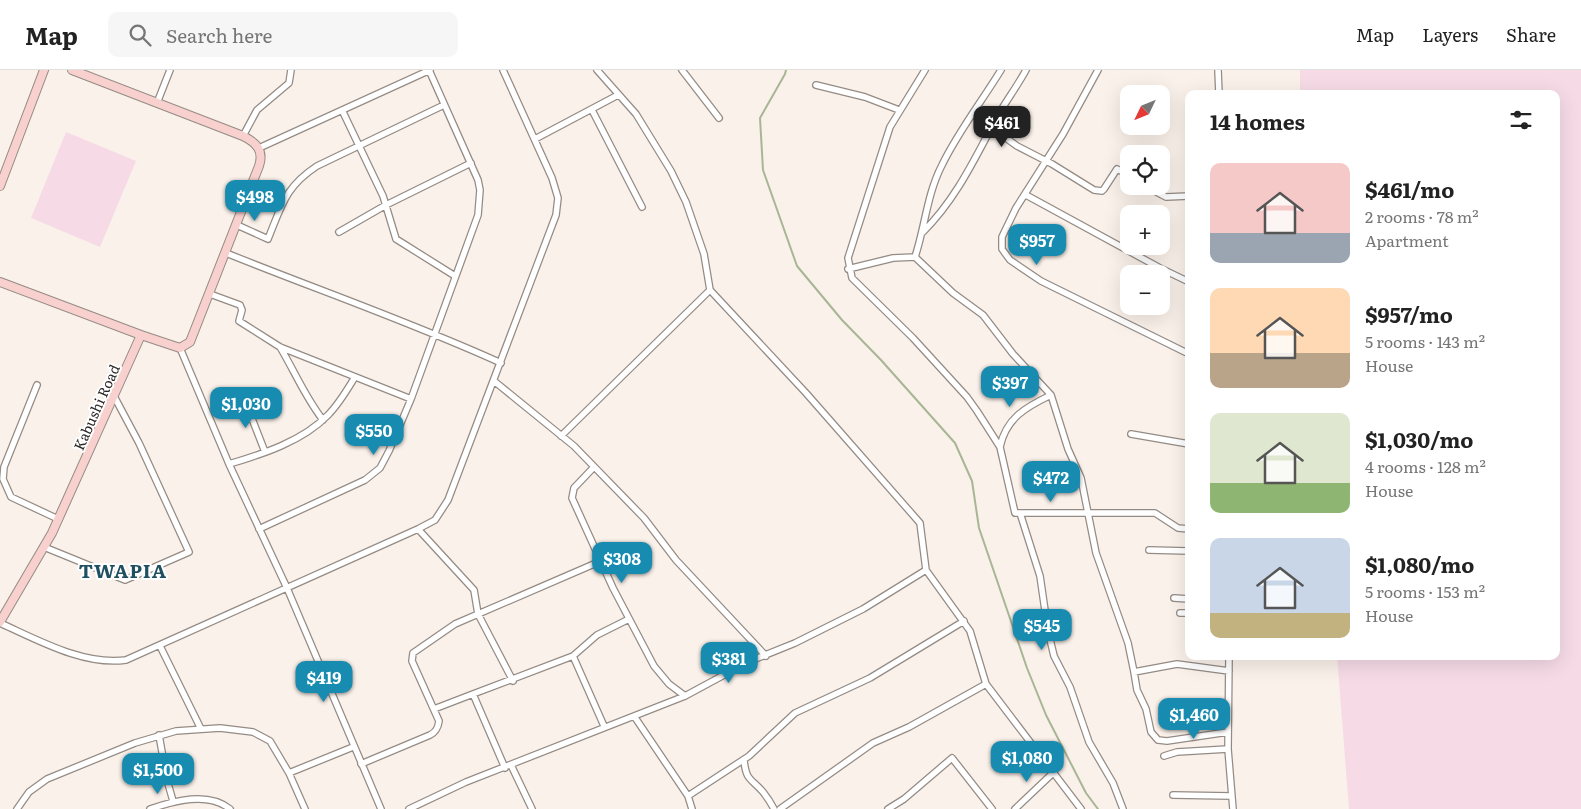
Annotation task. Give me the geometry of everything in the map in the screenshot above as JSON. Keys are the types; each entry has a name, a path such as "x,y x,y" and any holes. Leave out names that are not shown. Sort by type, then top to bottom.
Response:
{"main road":[{"path":"0,186 3,168 44,70"},
{"path":"0,282 180,348 190,342 259,166 260,148 256,143 244,136 72,70"},
{"name":"Kabushi Road","path":"0,622 44,547 58,519 115,398 141,335"}],"street":[{"path":"157,103 170,70"},
{"path":"244,136 257,110 289,84 291,70"},
{"path":"259,529 365,480 380,468 411,399 480,206 480,190 470,163 429,70 260,148"},
{"path":"0,622 44,642 94,660 112,662 126,660 435,520 448,500 556,215 558,198 535,138 503,70"},
{"path":"597,70 636,114 654,141 686,202 708,266 710,290 806,393 920,523 926,570 964,621 977,650 986,684 1081,809"},
{"path":"682,70 719,118"},
{"path":"925,70 918,84 899,110 888,134 848,258 848,269 852,278 891,316 967,397 1000,447 1015,513 1155,513 1178,528 1185,529"},
{"path":"915,257 923,232 928,201 942,165 1001,70"},
{"path":"923,232 941,214 957,192 991,128 1026,70"},
{"path":"1098,70 1063,134 1016,208 1002,237 1002,249 1010,260 1066,294 1185,352"},
{"path":"1218,70 1219,90"},
{"path":"816,85 865,97 899,110"},
{"path":"535,138 618,95"},
{"path":"237,225 268,240 287,192 300,177 317,166 444,105"},
{"path":"342,110 386,205 393,230 399,242 455,276"},
{"path":"592,110 642,207"},
{"path":"973,114 991,128 1099,191 1104,189 1117,169 1120,170"},
{"path":"339,232 386,205 470,163"},
{"path":"1026,195 1185,280"},
{"path":"1162,195 1166,197 1185,196"},
{"path":"226,253 338,298 434,333 501,363"},
{"path":"848,269 893,258 915,257 953,293 983,315 1013,354 1051,395 1068,449 1081,478 1096,553 1128,643 1137,690 1146,709 1151,732 1158,740 1167,741 1228,732"},
{"path":"561,436 710,290"},
{"path":"210,294 240,305 242,310 239,321 280,347 411,399"},
{"path":"280,347 298,376 308,400 323,420"},
{"path":"180,348 229,464 287,588 381,809"},
{"path":"229,464 265,452 300,435 323,420 335,407 355,377"},
{"path":"494,380 561,436 594,467 644,518 676,560 766,656"},
{"path":"37,385 4,466 3,479 11,497 58,519"},
{"path":"1000,447 1004,431 1014,419 1036,402 1051,395"},
{"path":"44,547 125,580 189,552 139,443 115,398"},
{"path":"244,398 265,452"},
{"path":"1131,434 1185,443"},
{"path":"594,467 574,488 572,498 628,619 662,677 685,696"},
{"path":"1020,513 1040,576 1048,631 1054,656 1070,688 1089,742 1113,783 1123,809"},
{"path":"418,529 474,590 478,614 513,681"},
{"path":"1149,550 1185,551"},
{"path":"361,764 405,747 435,732 439,721 411,656 431,638 478,614 601,561"},
{"path":"410,809 466,782 604,726 685,696 748,662 766,656 863,609 926,570"},
{"path":"1174,598 1185,599"},
{"path":"1180,613 1185,613"},
{"path":"434,709 513,681 573,656 597,635 628,619"},
{"path":"688,796 744,760 795,713 870,678 964,621"},
{"path":"160,646 201,729"},
{"path":"573,656 604,726"},
{"path":"1229,660 1228,749 1232,809"},
{"path":"1134,672 1176,664 1229,671"},
{"path":"780,809 873,743 909,727 986,684"},
{"path":"473,694 508,766 532,809"},
{"path":"634,716 688,796 692,809"},
{"path":"17,809 30,792 47,779 159,735 220,728 262,735 270,741 289,773 305,809"},
{"path":"159,735 167,780 174,801"},
{"path":"289,773 353,746"},
{"path":"1164,756 1177,752 1228,749"},
{"path":"888,809 904,799 952,758 992,809"},
{"path":"744,760 745,773 748,780 765,794 774,809"},
{"path":"1015,809 1054,772"},
{"path":"1173,795 1232,796"},
{"path":"150,809 174,801 213,800 230,809"}],"shaded area":[{"path":"1300,70 1581,70 1581,809 1349,809 1337,660 1560,660 1560,90 1300,90"},
{"path":"66,132 136,161 100,247 31,218"}],"waterway":[{"path":"786,70 760,118 763,170 797,266 842,320 881,360 955,443 972,481 979,528 1027,668 1046,715 1086,793 1098,809"}],"district":[{"name":"TWAPIA","path":"123,570"}]}
